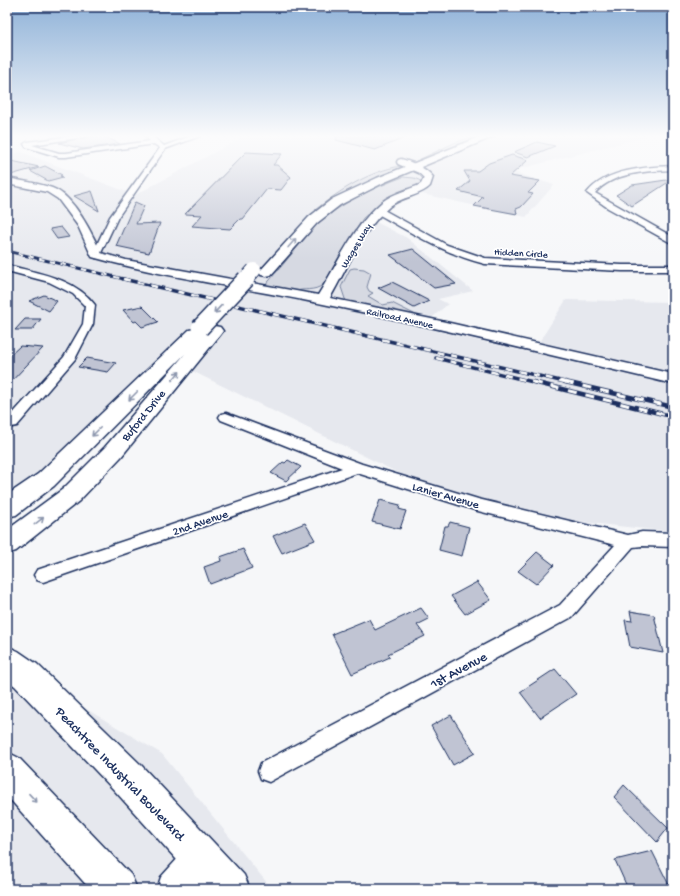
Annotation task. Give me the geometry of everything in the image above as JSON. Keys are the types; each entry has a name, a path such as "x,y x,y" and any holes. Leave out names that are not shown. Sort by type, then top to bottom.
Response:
{"highway":[{"path":"260,271 304,214 348,184 363,178"},
{"path":"260,271 313,220 336,202 362,188 388,178"},
{"name":"Buford Drive","path":"7,544 38,522 71,495 113,452 207,330 260,271"},
{"name":"Buford Drive","path":"7,508 46,480 207,330"},
{"name":"Peachtree Industrial Boulevard","path":"7,647 16,668 128,778 230,889"},
{"path":"7,770 117,889"}],"street":[{"path":"96,255 114,217 142,178"},
{"name":"Wages Way","path":"322,300 334,283 366,225 387,203 425,186 429,178"},
{"path":"612,178 594,188 591,193 607,205 630,215 673,241"},
{"path":"7,181 50,190 60,197 83,226 96,255"},
{"name":"Hidden Circle","path":"379,211 453,252 485,261 622,268 673,268"},
{"name":"Railroad Avenue","path":"96,255 125,263 322,300 441,325 673,379"},
{"path":"7,268 52,280 77,292 90,305 88,324 70,359 12,423"},
{"name":"Lanier Avenue","path":"226,417 357,468 478,505 628,542 642,538 673,540"},
{"name":"2nd Avenue","path":"43,575 357,468"},
{"name":"1st Avenue","path":"269,771 566,611 628,542"},
{"path":"173,889 200,857"}],"shaded area":[{"path":"7,178 89,178 135,195 167,178 532,178 554,185 526,217 422,194 388,206 380,218 374,221 407,238 473,291 438,299 448,304 421,327 532,353 566,300 673,302 673,532 580,522 445,496 176,363 92,444 7,506"},
{"path":"365,178 383,178 319,211 315,210 344,189"},
{"path":"401,178 414,178 421,181 420,184 380,204 363,218 324,284 320,287 295,292 264,287 316,225 346,203 379,186"},
{"path":"350,269 364,269 371,273 367,287 369,291 373,293 368,296 383,305 392,303 418,316 347,301 341,287"},
{"path":"7,662 162,754 272,889 7,889"}],"building":[{"path":"42,178 60,178 48,181"},
{"path":"221,178 290,178 281,190 267,189 243,219 240,219 230,229 192,226 202,215 185,214"},
{"path":"468,178 521,178 540,181 528,193 533,194 521,207 516,209 517,214 474,206 483,197 458,191 470,181"},
{"path":"673,179 632,206 616,195 632,185"},
{"path":"92,191 99,211 74,196"},
{"path":"135,202 144,206 136,224 160,223 149,253 116,246"},
{"path":"61,227 69,237 57,239 50,229"},
{"path":"413,249 456,284 434,288 390,255"},
{"path":"392,282 429,301 414,308 378,288"},
{"path":"44,295 57,301 49,311 29,301"},
{"path":"142,306 158,322 142,327 136,321 134,322 123,310"},
{"path":"25,319 41,319 32,330 15,330"},
{"path":"20,346 43,348 7,386 7,358"},
{"path":"87,358 116,363 108,372 78,367"},
{"path":"288,460 301,467 286,481 271,473 283,462 285,463"},
{"path":"380,500 400,505 399,509 406,511 400,529 372,522"},
{"path":"450,522 469,527 462,556 439,550 445,526 448,526"},
{"path":"305,523 315,540 282,553 273,536"},
{"path":"243,549 252,568 210,584 204,567 221,561 220,557"},
{"path":"537,552 554,565 536,584 518,571"},
{"path":"477,582 491,600 465,614 451,596"},
{"path":"421,608 429,619 417,625 425,636 388,654 390,657 352,674 332,634 369,619 375,630"},
{"path":"630,611 654,615 663,653 630,647 625,620 632,621"},
{"path":"555,669 576,694 540,718 520,692"},
{"path":"451,715 475,753 453,765 431,726"},
{"path":"624,785 668,828 657,842 614,797"},
{"path":"652,851 671,889 628,889 615,860"}],"railway":[{"path":"7,251 128,280"},
{"path":"123,279 569,383"},
{"path":"436,358 537,383"},
{"path":"533,382 667,415"},
{"path":"565,382 673,407"}]}
